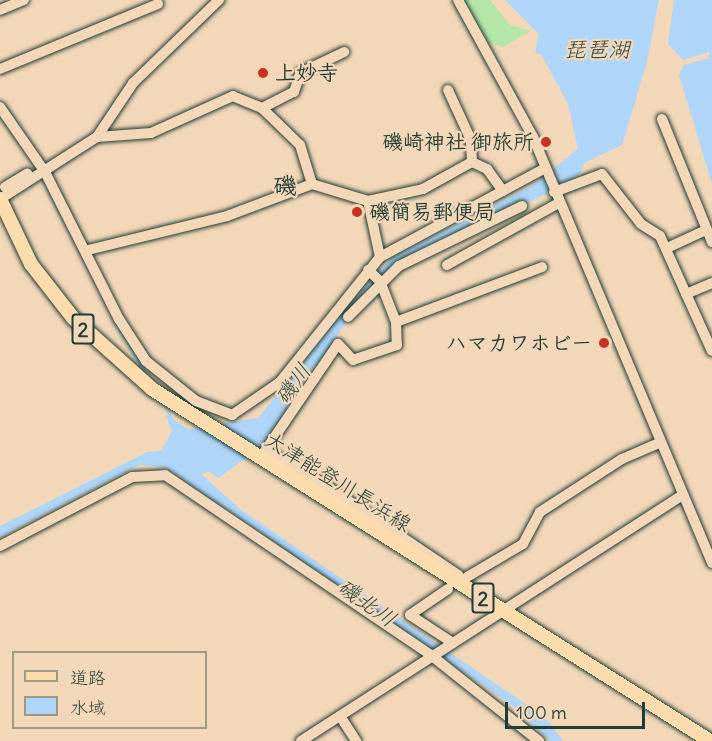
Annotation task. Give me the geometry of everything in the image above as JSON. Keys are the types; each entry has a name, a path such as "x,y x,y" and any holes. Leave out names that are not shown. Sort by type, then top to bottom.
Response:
{"main road":[{"name":"大津能登川長浜線","path":"2,195 31,264 72,318 110,356 192,407 206,423 710,741"}],"street":[{"path":"0,10 24,0"},
{"path":"2,195 45,172 97,137 133,83 219,0"},
{"path":"458,0 507,82 712,563"},
{"path":"0,69 158,4"},
{"path":"262,108 294,92 300,74 344,52"},
{"path":"448,90 471,140 472,162"},
{"path":"97,137 151,133 233,96 262,108 300,145 312,184"},
{"path":"0,107 45,172 88,250 119,320 146,361 192,407 232,415 244,411 280,382 374,276 522,206"},
{"path":"662,119 712,242"},
{"path":"472,162 487,169 503,191"},
{"path":"88,250 227,216 312,184 368,201 423,189 472,162"},
{"path":"380,257 545,168"},
{"path":"553,189 602,174 667,248 712,351"},
{"path":"348,317 374,276 380,257 368,201"},
{"path":"447,265 559,203"},
{"path":"667,248 706,230"},
{"path":"396,322 542,267"},
{"path":"374,276 396,322 397,345 353,360 338,344 265,451 310,475 456,580"},
{"path":"687,294 712,283"},
{"path":"452,644 410,615 456,580 528,539 540,512 622,459 659,443"},
{"path":"0,546 132,477 159,473 434,655 539,741"},
{"path":"301,741 682,495"},
{"path":"340,716 356,741"}],"green space":[{"path":"463,0 490,0 510,25 531,31 503,47 489,43"}],"water":[{"name":"琵琶湖","path":"505,0 659,0 647,62 622,145 584,163 581,173 561,187 401,262 350,310 337,329 331,325 391,258 533,185 578,149 568,104 541,54 535,53 539,34"},
{"name":"琵琶湖","path":"674,0 712,0 712,184 679,75 684,65 709,58 709,52 683,60 668,44"},
{"name":"磯北川","path":"323,339 328,343 262,447 218,478 208,471 202,475 241,510 546,718 563,741 550,741 513,706 165,467 139,465 0,537 0,526 147,452 161,451 172,431 165,414 188,429 258,418"}],"waterway":[{"path":"43,179 63,219"},
{"name":"磯川","path":"314,357 345,308"},
{"path":"119,328 146,375"},
{"path":"163,403 173,421"}],"place":[{"name":"上妙寺","path":"263,73"},
{"name":"磯崎神社 御旅所","path":"546,142"},
{"name":"磯簡易郵便局","path":"357,212"},
{"name":"ハマカワホビー","path":"604,343"}],"district":[{"name":"磯","path":"285,186"}]}
